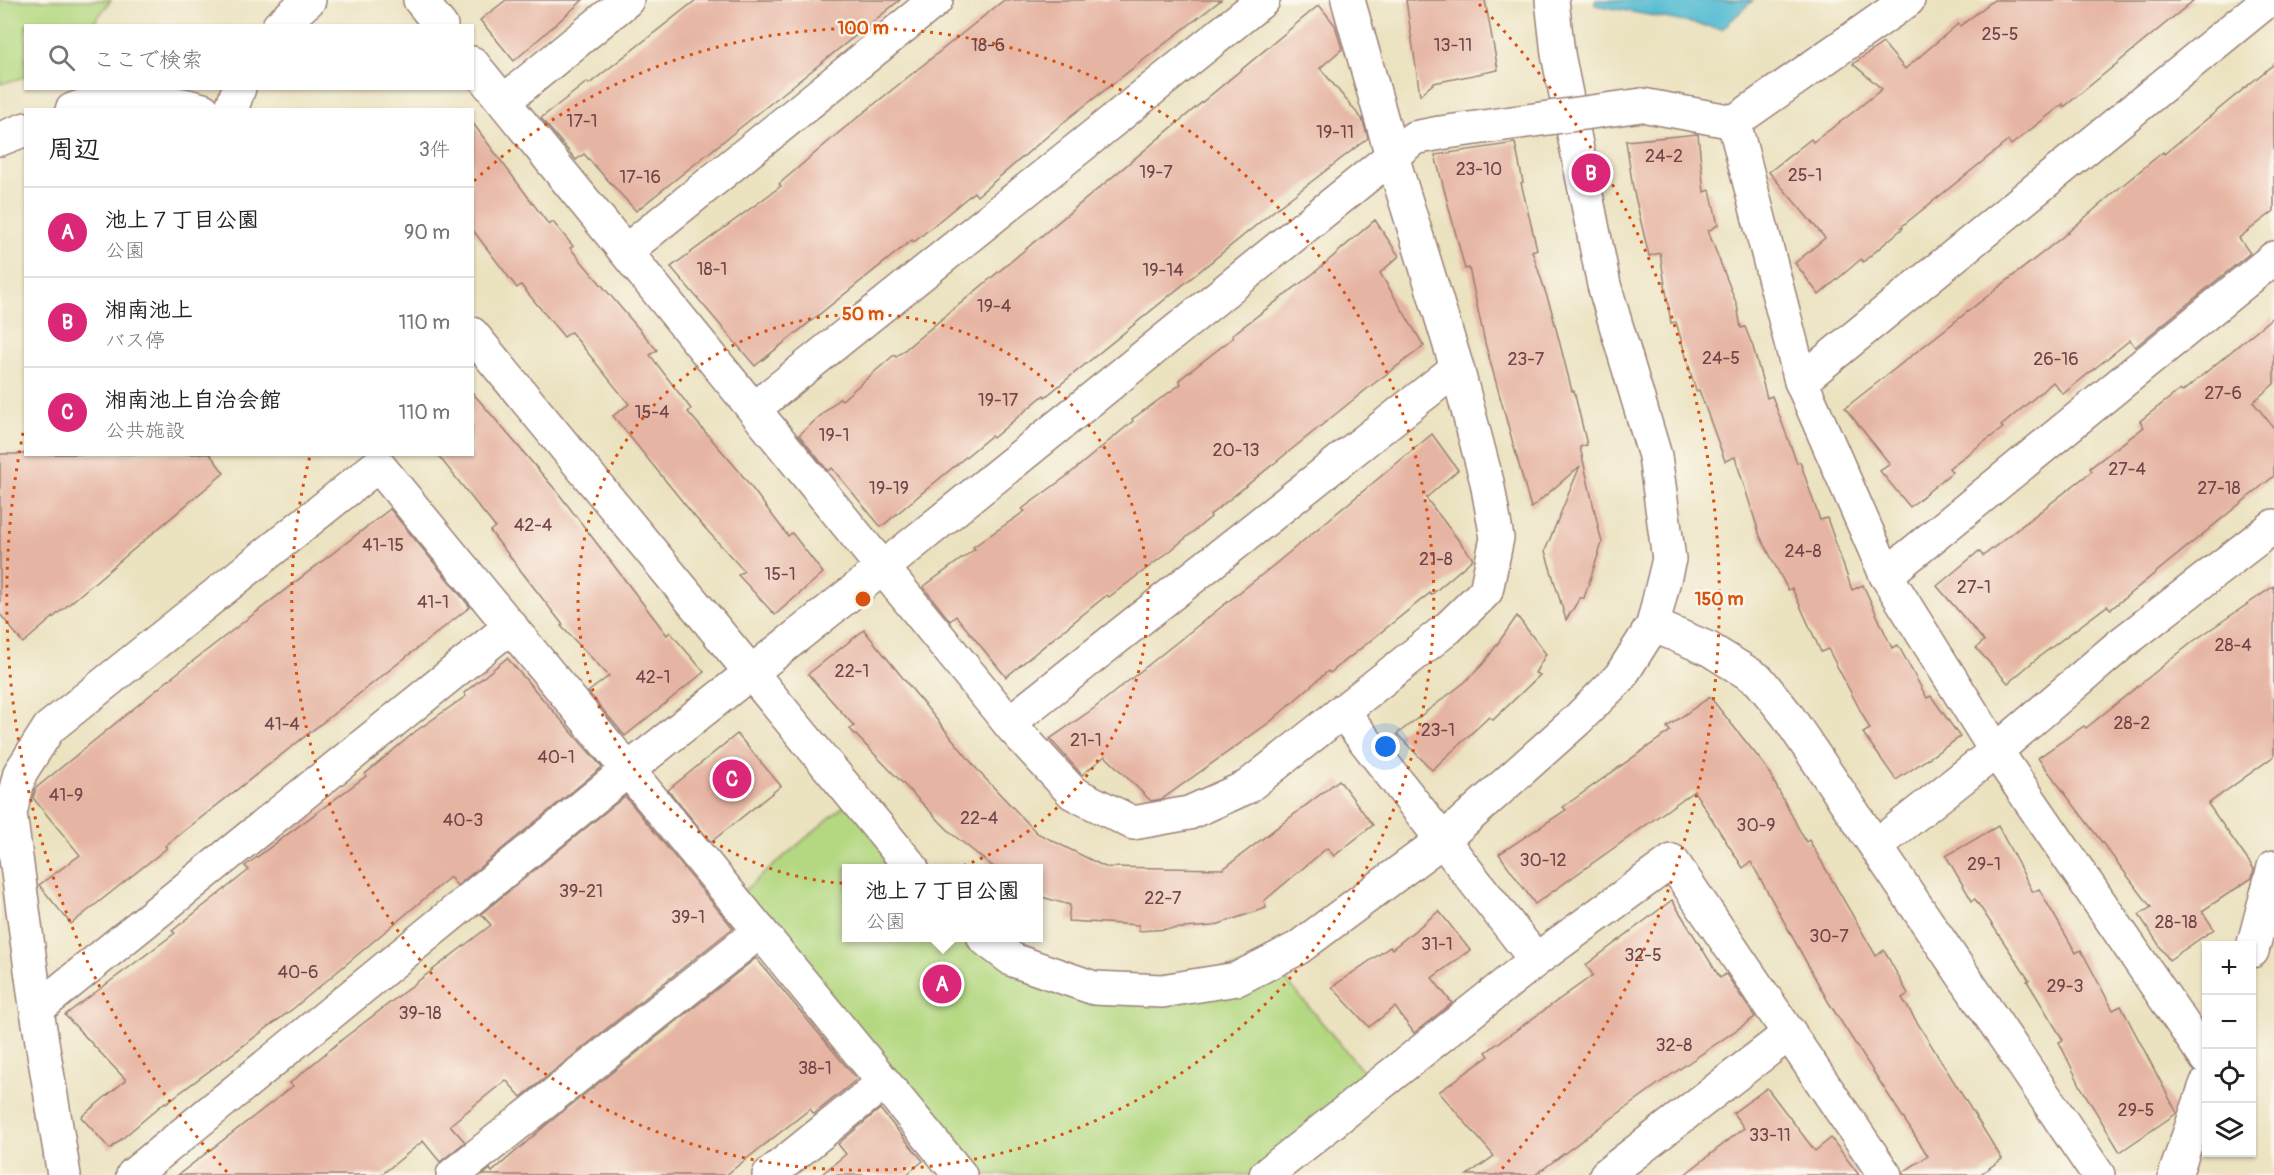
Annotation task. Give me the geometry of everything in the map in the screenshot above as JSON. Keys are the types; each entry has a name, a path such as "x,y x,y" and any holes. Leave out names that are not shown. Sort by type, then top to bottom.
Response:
{"street":[{"path":"281,24 309,0"},
{"path":"420,0 439,24"},
{"path":"504,101 627,0"},
{"path":"626,251 936,0"},
{"path":"755,408 1263,0"},
{"path":"474,65 1009,723 1073,793 1133,823 1190,813 1247,787 1448,628 1486,591 1497,538 1488,482 1457,368 1392,156 1348,0"},
{"path":"989,942 1013,960 1094,988 1162,991 1238,979 1298,948 1444,839 1576,721 1620,677 1653,626 1668,558 1655,456 1604,285 1558,54 1552,0"},
{"path":"133,1175 629,769 884,567 1414,138 1642,105 1734,122 1908,0"},
{"path":"1801,381 2268,0"},
{"path":"232,108 238,90"},
{"path":"76,108 92,101 103,101 178,102 197,108"},
{"path":"1734,122 1801,381 1886,575 1996,751 2202,1052"},
{"path":"0,139 24,130"},
{"path":"1886,575 2274,258"},
{"path":"474,336 909,864"},
{"path":"1009,723 1457,368"},
{"path":"64,1175 37,1009 10,813 20,773 49,728 374,460 960,1175"},
{"path":"1876,846 1996,751 2121,644 2274,526"},
{"path":"37,1009 511,626"},
{"path":"1653,626 1709,649 1759,680 1787,714 2098,1175"},
{"path":"1341,711 1444,839 1536,960"},
{"path":"1266,1175 1536,960 1672,861 1885,1175"},
{"path":"2255,941 2274,867"},
{"path":"453,1175 760,931"},
{"path":"1606,1175 1790,1033"},
{"path":"769,1175 883,1083"},
{"path":"2175,1175 2202,1097"}],"green space":[{"path":"0,0 111,0 93,24 24,24 24,77 0,84"},
{"path":"853,798 909,864 842,864 842,942 993,942 1094,988 1271,962 1376,1087 1266,1175 960,1175 734,899"}],"water":[{"path":"1595,0 1753,0 1722,29 1595,5"}],"building":[{"path":"506,0 583,0 514,61 480,20"},
{"path":"696,0 900,0 636,211 584,154 576,160 541,118 587,82 589,84"},
{"path":"1004,0 1221,0 1070,117 977,196 974,192 914,242 912,240 755,366 671,267 781,186 779,184 842,130"},
{"path":"1406,0 1485,0 1498,70 1434,83 1420,95"},
{"path":"1994,0 2194,0 2064,107 2063,104 2011,145 2008,141 1901,227 1903,228 1863,262 1861,259 1819,295 1795,263 1825,238 1769,172 1811,139 1813,142 1882,89 1853,64 1883,43 1905,69 1958,24 1960,26"},
{"path":"1319,5 1335,25 1342,49 1320,68 1362,119 1368,138 1276,209 1045,397 1044,395 993,438 991,436 881,527 832,468 828,471 799,435 840,398 842,400 894,355 896,357"},
{"path":"2274,64 2274,211 2239,238 2250,253 2135,347 2130,340 2063,394 2053,382 2001,426 2003,428 1949,468 1952,472 1910,507 1880,471 1890,464 1845,408 2060,239 2163,152 2164,154"},
{"path":"474,125 549,225 553,222 573,246 570,248 657,350 650,355 691,409 688,412 739,471 788,536 792,533 823,573 775,615 738,575 744,571 695,517 613,416 629,404 571,332 564,337 521,285 517,288 474,232"},
{"path":"1698,134 1704,192 1710,190 1718,225 1708,231 1737,305 1741,328 1745,327 1753,347 1767,398 1772,396 1797,463 1800,462 1820,520 1827,518 1852,590 1863,585 1892,648 1898,645 1927,698 1931,696 1960,737 1896,780 1863,733 1870,729 1828,649 1821,652 1792,588 1788,590 1760,536 1735,457 1725,461 1699,390 1696,391 1676,322 1671,323 1660,253 1649,256 1633,188 1626,141"},
{"path":"1515,143 1523,182 1521,183 1537,249 1532,251 1551,309 1587,445 1580,447 1602,543 1584,598 1580,598 1566,620 1545,551 1580,466 1531,508 1485,343 1469,268 1465,269 1435,155"},
{"path":"1375,220 1399,256 1380,273 1424,346 1210,515 1211,517 1170,551 1109,597 1107,595 1006,677 956,616 950,621 923,587 975,549 973,547 1025,511 1022,509 1067,476 1133,421 1132,419 1181,384 1179,380 1234,337 1232,335 1314,273"},
{"path":"2274,316 2274,384 2253,402 2274,428 2274,476 2111,609 2107,606 2008,683 1976,648 1984,641 1937,586 1979,551 1983,556 2092,471 2090,468 2144,427 2140,421 2180,390 2182,392"},
{"path":"474,394 559,494 667,635 670,632 704,672 625,736 588,692 609,676 561,626 563,625 490,531 495,527 439,456 474,456"},
{"path":"1432,434 1458,470 1426,498 1473,559 1431,595 1430,593 1330,673 1328,671 1270,722 1162,799 1151,801 1105,756 1082,775 1050,739 1093,709 1274,565"},
{"path":"0,454 211,456 224,473 23,643 0,614"},
{"path":"390,509 470,607 165,846 167,848 71,924 39,885 80,855 33,798 36,788 176,674"},
{"path":"2274,586 2274,756 2208,804 2254,869 2252,878 2202,911 2214,929 2169,960 2139,915 2151,907 2038,758 2084,726 2086,728 2195,640"},
{"path":"1517,616 1546,654 1535,673 1540,675 1493,720 1489,717 1432,770 1397,734 1465,682 1484,663"},
{"path":"864,630 980,773 1037,833 1105,867 1223,869 1339,780 1373,825 1334,856 1327,848 1264,901 1266,908 1213,926 1139,931 1139,925 1068,921 1070,905 1043,897 1043,864 990,864 952,834 850,729 854,726 808,674"},
{"path":"507,658 602,767 457,886 450,877 294,1008 165,1102 110,1149 81,1117 126,1080 65,1015 175,933 172,931 249,870 245,866 366,776 365,774 416,731 466,696 464,693"},
{"path":"1710,697 1766,767 1806,842 1809,840 1876,956 1884,950 1908,994 1902,998 2002,1159 1979,1175 1904,1175 1903,1172 1928,1156 1829,1003 1751,862 1743,868 1694,791 1535,904 1499,854 1566,810 1563,807 1670,731 1667,727"},
{"path":"737,734 781,786 711,842 668,790"},
{"path":"625,796 733,928 521,1097 506,1080 450,1125 465,1142 440,1162 423,1141 381,1175 178,1175 293,1086 290,1083 344,1038 491,925 481,914"},
{"path":"1998,826 2033,892 2039,889 2076,953 2081,950 2113,1010 2121,1006 2177,1113 2120,1152 2082,1089 2059,1042 2063,1040 2027,981 2029,980 1975,899 1972,901 1946,856"},
{"path":"1672,900 1720,978 1726,974 1755,1017 1658,1084 1535,1175 1467,1175 1494,1156 1439,1092 1489,1056 1486,1052 1593,975 1586,965"},
{"path":"1439,911 1470,950 1432,978 1452,1003 1414,1033 1395,1007 1369,1027 1332,987 1390,947 1392,949"},
{"path":"756,958 855,1077 856,1080 814,1114 810,1109 726,1175 483,1175 490,1169 492,1172 546,1125"},
{"path":"1767,1088 1815,1151 1831,1138 1859,1175 1684,1175 1744,1128 1733,1113"},
{"path":"880,1109 923,1161 906,1175 821,1175 846,1154 838,1144"}],"place":[{"name":"湘南池上","path":"1591,173"},
{"name":"湘南池上自治会館","path":"732,779"},
{"name":"池上７丁目公園","path":"942,984"}]}
